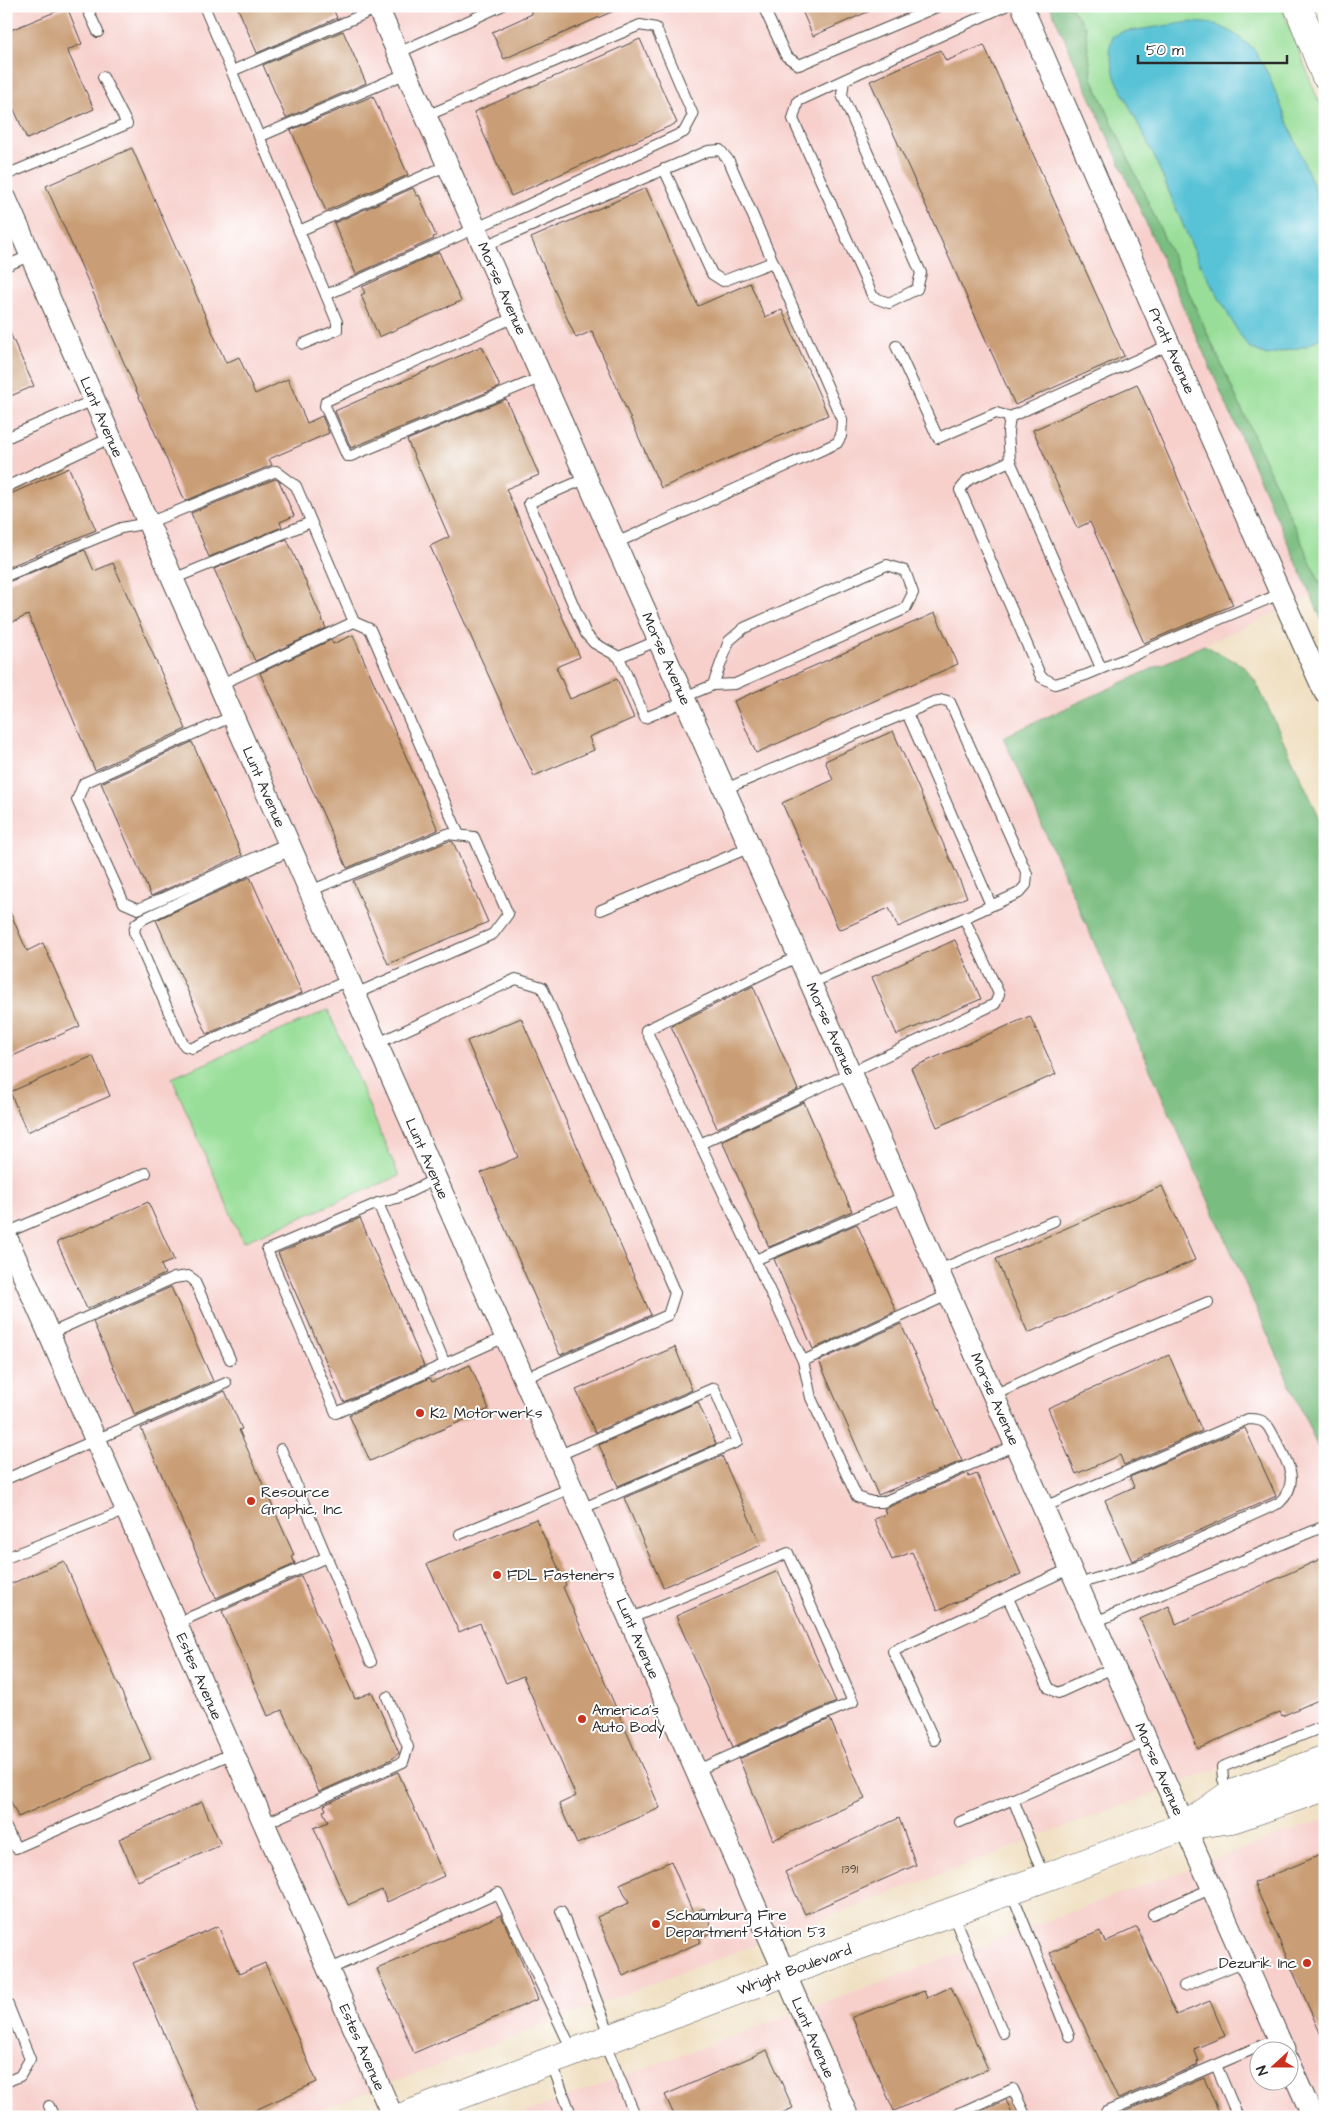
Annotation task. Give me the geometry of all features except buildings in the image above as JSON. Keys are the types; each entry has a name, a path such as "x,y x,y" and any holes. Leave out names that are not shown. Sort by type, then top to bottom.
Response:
{"main road":[{"path":"1298,6 1325,75"},
{"name":"Wright Boulevard","path":"402,2117 784,1973 1186,1826 1233,1806 1325,1759"},
{"name":"Wright Boulevard","path":"1233,1806 1325,1787"}],"street":[{"name":"Pratt Avenue","path":"1022,6 1169,345 1325,693"},
{"name":"Morse Avenue","path":"378,7 1279,2040"},
{"name":"Lunt Avenue","path":"6,199 845,2116"},
{"name":"Estes Avenue","path":"6,1234 393,2117"},
{"path":"1298,2083 1313,2117"}],"lane":[{"path":"86,6 98,32"},
{"path":"204,6 337,322 337,330 303,344"},
{"path":"398,53 501,6"},
{"path":"763,6 786,56 799,65 939,6"},
{"path":"844,80 842,95 921,273 917,289 889,303 873,297 793,119 798,101 1005,6"},
{"path":"232,71 378,7"},
{"path":"426,116 640,25 656,28 693,115 684,132 480,237"},
{"path":"260,137 407,73"},
{"path":"6,175 127,124 103,77"},
{"path":"326,295 708,151 720,150 729,161 842,420 841,436 837,443 616,543"},
{"path":"299,231 448,165"},
{"path":"664,169 712,274 723,281 773,262"},
{"path":"6,266 31,255"},
{"path":"515,317 326,401 324,406 346,456 351,456 542,377"},
{"path":"896,346 938,438 996,414 1010,417 1169,345"},
{"path":"6,438 94,400"},
{"path":"1010,417 1008,432 1010,461 1101,668"},
{"path":"6,487 110,438"},
{"path":"1010,461 968,480 960,490 1041,677 1056,684 1101,668 1280,594"},
{"path":"6,576 120,528 148,523 276,470 296,486 354,622 370,629 459,835"},
{"path":"587,478 529,503 586,634 594,643 619,657 645,718 712,685 735,684 905,609 913,593 905,571 887,564 744,628 729,641 712,685"},
{"path":"173,579 311,522"},
{"path":"219,685 354,622"},
{"path":"619,657 659,640"},
{"path":"725,789 933,702 944,700 950,702 1028,874 1026,885 1019,893 811,982"},
{"path":"908,713 991,905"},
{"path":"233,716 84,783 77,800 124,903 138,909 290,846"},
{"path":"290,846 136,924 134,932 180,1040 185,1046 192,1048 493,934 508,914 474,837 459,835 447,834 310,891"},
{"path":"601,910 751,847"},
{"path":"700,1144 998,1002 999,994 964,918"},
{"path":"799,956 646,1030 803,1362 811,1398 857,1497 872,1502 883,1502 1016,1445"},
{"path":"376,1044 516,979 542,987 676,1294 668,1315 523,1379"},
{"path":"6,1234 146,1173"},
{"path":"436,1179 397,1198 378,1203 267,1250 336,1413 505,1337"},
{"path":"755,1260 906,1196"},
{"path":"378,1203 445,1364"},
{"path":"939,1270 1054,1221"},
{"path":"49,1334 174,1278 188,1276 194,1280 230,1359"},
{"path":"803,1362 950,1294"},
{"path":"994,1395 1071,1359 1208,1302"},
{"path":"6,1479 226,1383"},
{"path":"557,1456 714,1388 730,1424 737,1442 580,1510"},
{"path":"934,1740 893,1651 1008,1598 1075,1576 1144,1564 1279,1503 1287,1496 1291,1486 1290,1470 1282,1451 1266,1424 1258,1419 1248,1419 1044,1507"},
{"path":"282,1449 371,1662"},
{"path":"460,1534 571,1488"},
{"path":"6,1558 126,1510"},
{"path":"1095,1622 1325,1526"},
{"path":"629,1620 788,1553 796,1570 853,1702 695,1771"},
{"path":"176,1624 327,1557"},
{"path":"1008,1598 1049,1688 1058,1693 1115,1666"},
{"path":"264,1824 403,1762 408,1747 387,1697"},
{"path":"1233,1806 1222,1779 1222,1767 1325,1726"},
{"path":"960,1822 1148,1741"},
{"path":"6,1828 16,1848 233,1753"},
{"path":"1013,1799 1044,1878"},
{"path":"1153,1914 1213,1888"},
{"path":"1011,1890 1069,2036"},
{"path":"328,1970 498,1893 562,2057 572,2117"},
{"path":"561,1911 636,2117"},
{"path":"952,1912 1004,2033"},
{"path":"1184,1986 1245,1961"},
{"path":"6,2000 30,2059 20,2076 6,2082"},
{"path":"1108,2117 1106,2112 1216,2065 1248,2055"},
{"path":"1216,2065 1238,2117"},
{"path":"951,2117 1013,2089 1026,2117"},
{"path":"49,2106 54,2117"}],"shaded area":[{"path":"6,6 1050,6 1312,596 1003,737 1323,1459 1325,1458 1325,1728 302,2117 6,2117"},
{"path":"1325,1819 1325,2117 513,2117"}],"green space":[{"path":"1050,6 1070,6 1085,26 1092,78 1325,594 1325,627"},
{"path":"1070,6 1281,6 1325,117 1325,227 1314,187 1268,74 1254,49 1233,33 1115,77 1153,154 1198,260 1238,331 1250,348 1267,355 1306,346 1325,335 1325,594 1092,78 1085,26"},
{"path":"1204,645 1244,666 1256,682 1325,829 1325,1458 1323,1459 1003,737"},
{"path":"328,1010 399,1176 243,1242 172,1078"}],"water":[{"path":"1191,22 1216,24 1233,33 1254,49 1268,74 1314,187 1325,227 1325,335 1306,346 1267,355 1250,348 1238,332 1198,260 1153,154 1115,77 1109,51 1112,37 1122,32"}],"place":[{"name":"K2 Motorwerks","path":"420,1413"},
{"name":"Resource Graphic, Inc","path":"251,1501"},
{"name":"FDL Fasteners","path":"497,1575"},
{"name":"America's Auto Body","path":"582,1719"},
{"name":"Schaumburg Fire Department Station 53","path":"656,1924"},
{"name":"Dezurik Inc","path":"1307,1963"}]}
